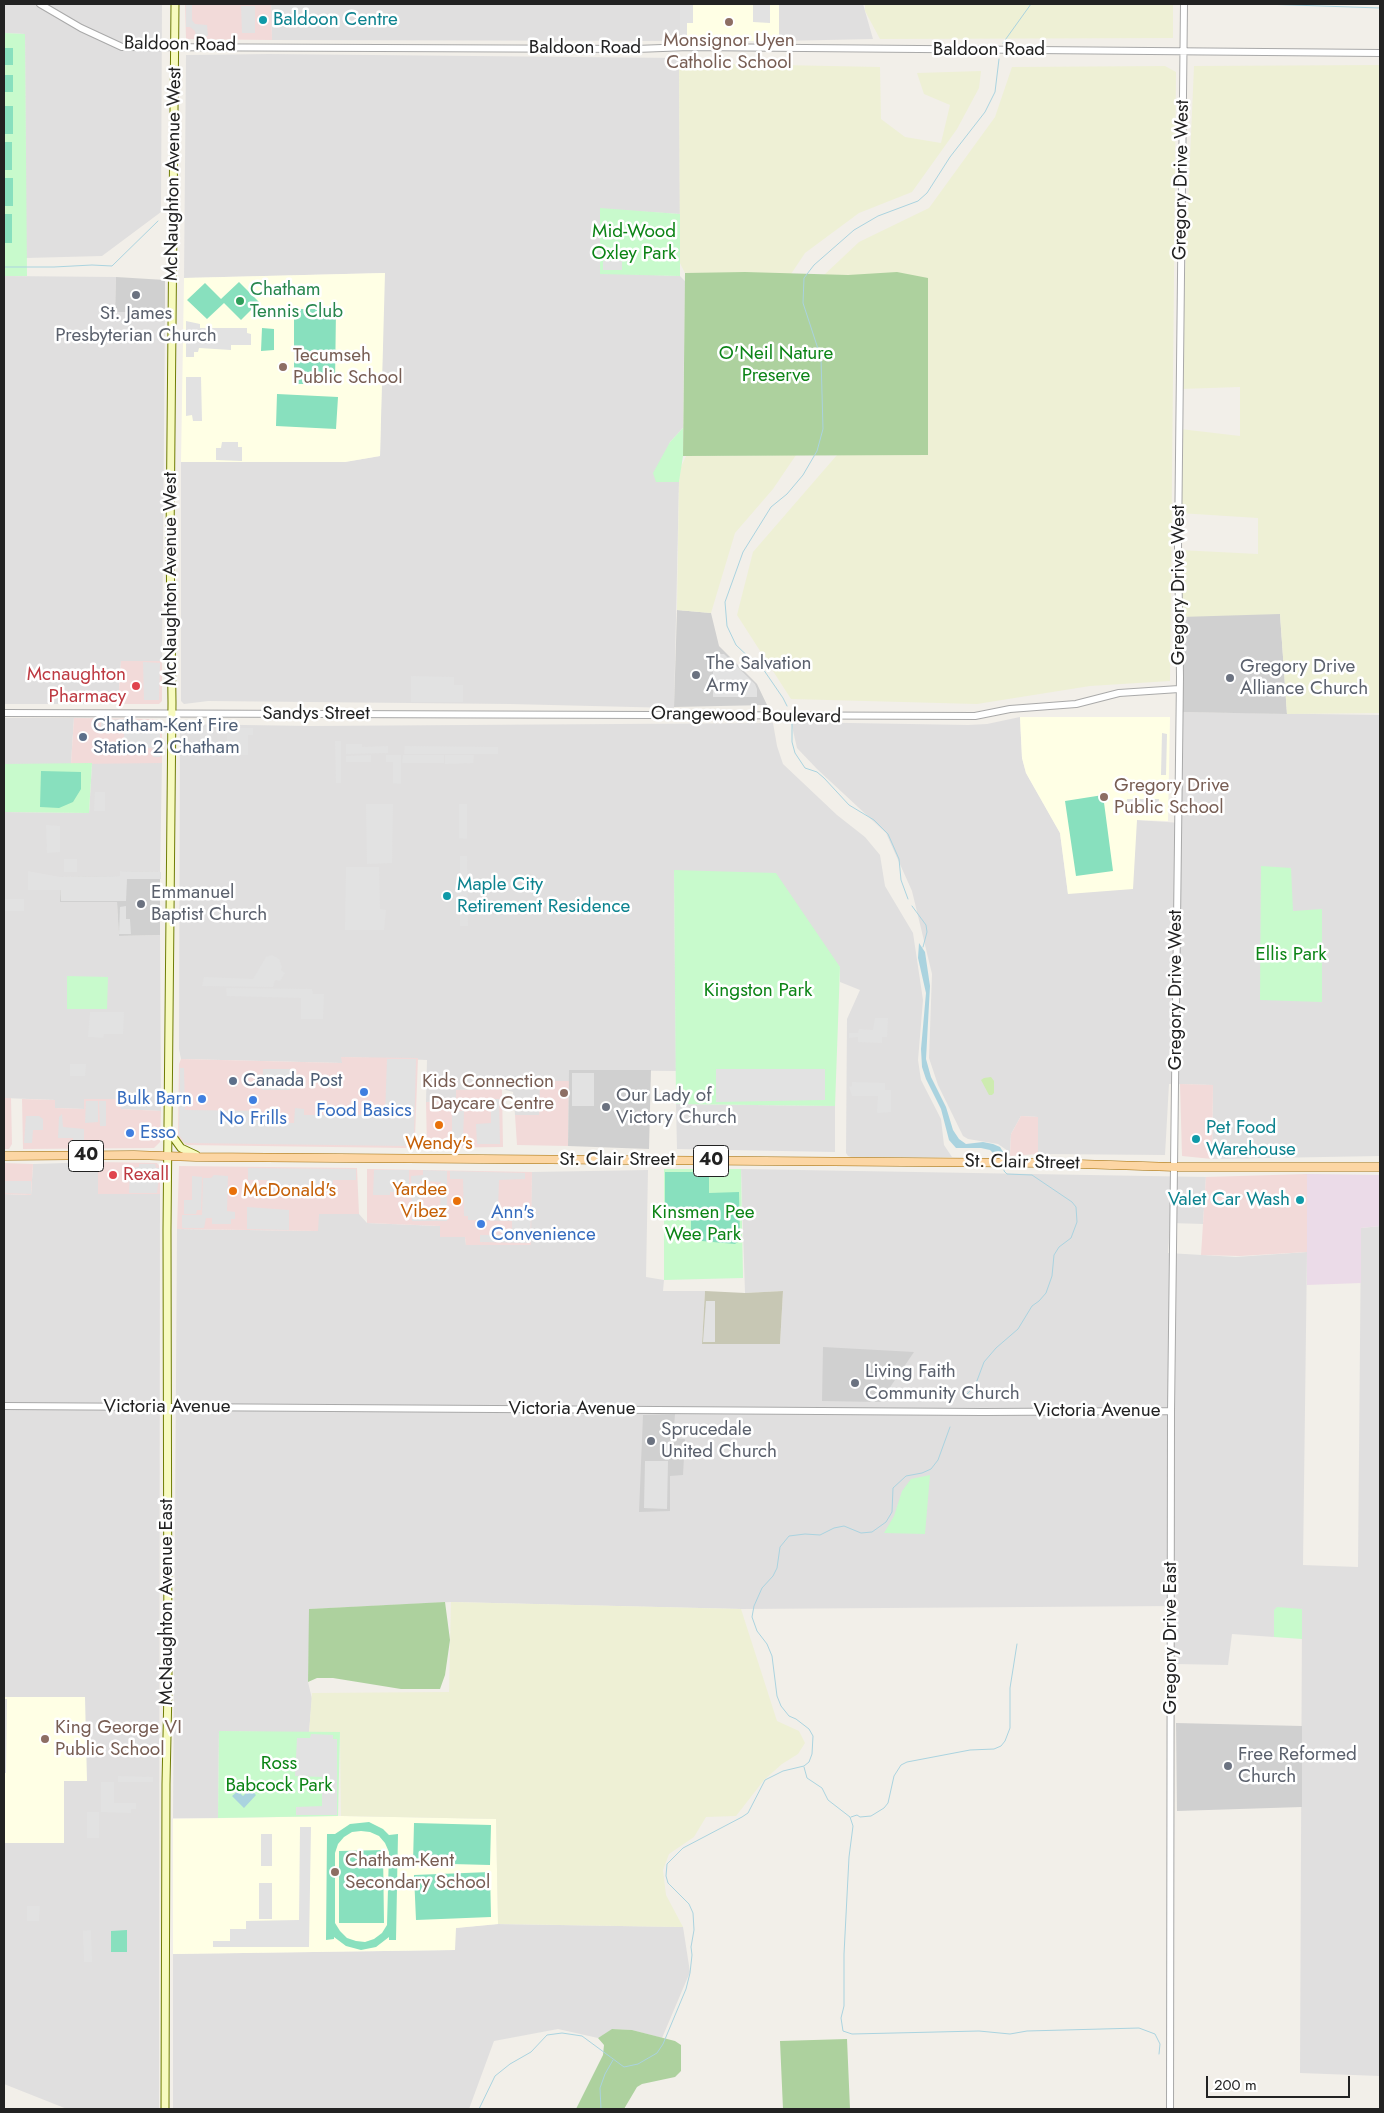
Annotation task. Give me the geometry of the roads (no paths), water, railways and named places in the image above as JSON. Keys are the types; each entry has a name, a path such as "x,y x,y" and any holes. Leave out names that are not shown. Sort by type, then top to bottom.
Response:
{"main road":[{"name":"McNaughton Avenue West","path":"168,1155 172,714 170,540 175,4"},
{"path":"168,1130 180,1148 187,1153 203,1157"},
{"name":"St. Clair Street","path":"4,1156 168,1155 203,1157 1004,1163 1174,1167 1380,1167"},
{"name":"McNaughton Avenue East","path":"165,2109 168,1688 168,1155"}],"street":[{"name":"Baldoon Road","path":"40,4 81,28 122,47 636,49 689,47 1380,53"},
{"name":"Gregory Drive West","path":"1174,1167 1184,4"},
{"name":"Orangewood Boulevard","path":"508,714 740,717 984,715 1010,709 1076,704 1119,693 1179,689"},
{"name":"Sandys Street","path":"4,713 508,714"},
{"name":"Gregory Drive East","path":"1170,2109 1171,1411 1174,1167"},
{"name":"Victoria Avenue","path":"4,1406 983,1412 1171,1411"}],"water":[{"path":"919,943 925,952 930,986 926,1059 931,1077 946,1107 953,1130 959,1139 966,1144 983,1142 993,1144 1000,1147 1005,1155 995,1155 990,1150 981,1148 956,1148 949,1140 941,1109 922,1067 921,1049 926,993 918,958"},
{"path":"250,1789 256,1795 244,1808 232,1796 238,1791 243,1796"}],"waterway":[{"path":"1003,43 1031,4"},
{"path":"1262,4 1380,8"},
{"path":"787,706 761,666 736,645 727,626 725,602 743,552 771,507 787,494 803,475 817,451 823,429 821,358 803,303 804,278 814,265 854,230 878,216 918,201 927,193 950,157 985,112 995,92 999,59"},
{"path":"4,267 112,266 158,221"},
{"path":"792,723 792,742 795,753 805,768 817,772 849,805 874,820 888,834 899,859 901,880 908,899"},
{"path":"912,906 926,925 927,932 923,947"},
{"path":"966,1395 975,1386 984,1362 996,1348 1018,1329 1032,1306 1046,1293 1052,1276 1054,1255 1059,1247 1071,1238 1077,1222 1076,1207 1072,1202 1032,1175 1007,1174 1004,1171 1004,1166"},
{"path":"479,2109 495,2076 510,2064 531,2052 547,2035 562,2033 582,2036 624,2067 638,2064 657,2053 663,2044 686,1989 690,1973 694,1930 693,1913 689,1904 668,1883 666,1876 667,1864 683,1848 748,1813 765,1780 783,1771 804,1766 809,1762 812,1754 813,1736 809,1729 789,1716 781,1706 777,1696 772,1656 767,1644 757,1631 752,1617 754,1606 762,1588 773,1576 777,1568 780,1547 789,1536 820,1535 834,1528 844,1526 861,1533 872,1532 886,1522 892,1512 893,1488 906,1476 931,1469 938,1460 950,1427"},
{"path":"851,1817 857,1815 860,1817 871,1816 884,1808 888,1803 894,1776 901,1765 907,1762 970,1750 994,1749 1001,1746 1010,1728 1010,1688 1017,1644"},
{"path":"804,1767 807,1778 822,1788 828,1800 850,1817 853,1826 849,1857 844,1954 844,2006 841,2018 843,2031 852,2034 979,2031 1010,2034 1027,2031 1139,2028 1155,2034 1160,2044 1159,2054"},
{"path":"601,2109 600,2088 613,2060"}],"place":[{"name":"Baldoon Centre","path":"263,20"},
{"name":"Monsignor Uyen Catholic School","path":"729,22"},
{"name":"St. James Presbyterian Church","path":"136,295"},
{"name":"Chatham Tennis Club","path":"240,301"},
{"name":"Tecumseh Public School","path":"283,367"},
{"name":"The Salvation Army","path":"696,675"},
{"name":"Gregory Drive Alliance Church","path":"1230,678"},
{"name":"Mcnaughton Pharmacy","path":"136,686"},
{"name":"Chatham-Kent Fire Station 2 Chatham","path":"83,737"},
{"name":"Gregory Drive Public School","path":"1104,797"},
{"name":"Maple City Retirement Residence","path":"447,896"},
{"name":"Emmanuel Baptist Church","path":"141,904"},
{"name":"Canada Post","path":"233,1081"},
{"name":"Food Basics","path":"364,1092"},
{"name":"Kids Connection Daycare Centre","path":"564,1093"},
{"name":"Bulk Barn","path":"202,1099"},
{"name":"No Frills","path":"253,1100"},
{"name":"Our Lady of Victory Church","path":"606,1107"},
{"name":"Wendy's","path":"439,1125"},
{"name":"Esso","path":"130,1133"},
{"name":"Pet Food Warehouse","path":"1196,1139"},
{"name":"Rexall","path":"113,1175"},
{"name":"McDonald's","path":"233,1191"},
{"name":"Valet Car Wash","path":"1300,1200"},
{"name":"Yardee Vibez","path":"457,1201"},
{"name":"Ann's Convenience","path":"481,1224"},
{"name":"Living Faith Community Church","path":"855,1383"},
{"name":"Sprucedale United Church","path":"651,1441"},
{"name":"King George VI Public School","path":"45,1739"},
{"name":"Free Reformed Church","path":"1228,1766"},
{"name":"Chatham-Kent Secondary School","path":"335,1872"}],"park label":[{"name":"Mid-Wood Oxley Park","path":"634,243"},
{"name":"O'Neil Nature Preserve","path":"776,365"},
{"name":"Ellis Park","path":"1291,955"},
{"name":"Kingston Park","path":"758,991"},
{"name":"Kinsmen Pee Wee Park","path":"703,1224"},
{"name":"Ross Babcock Park","path":"279,1775"}]}
